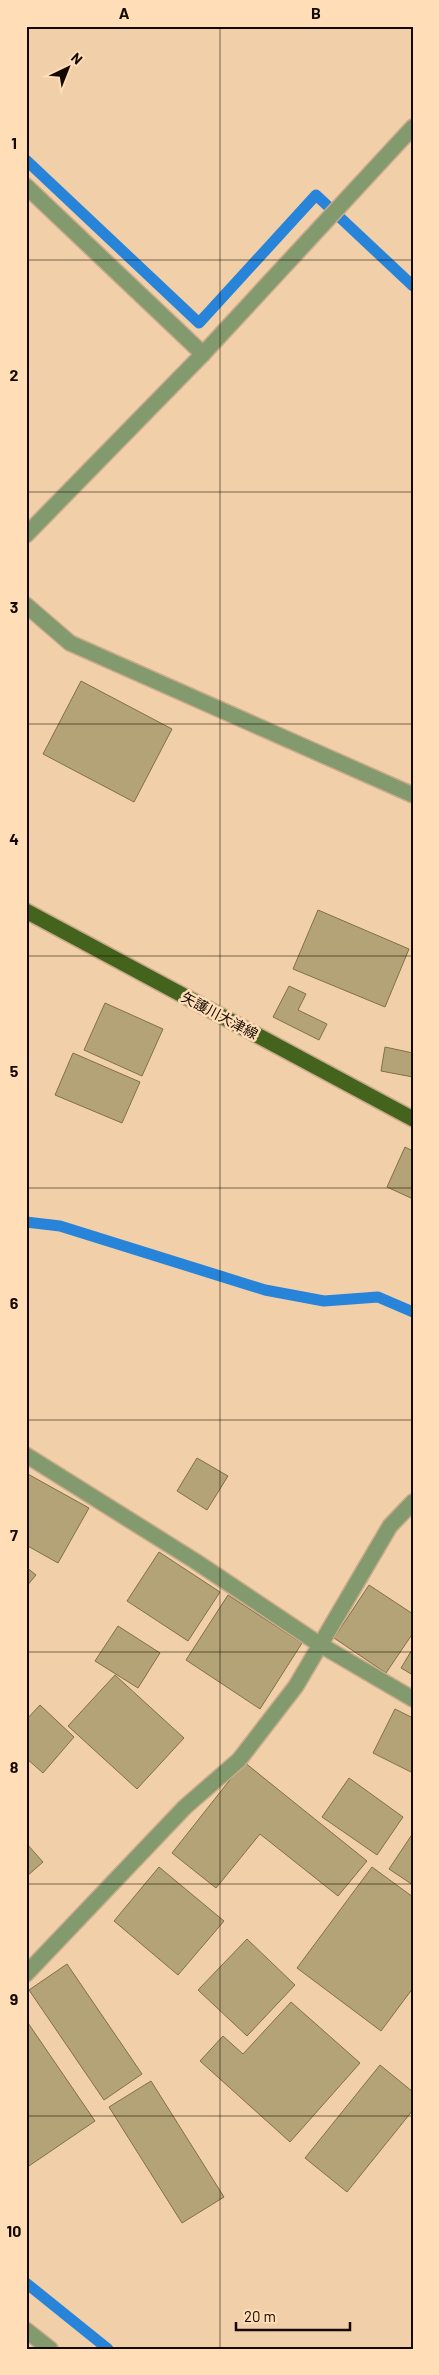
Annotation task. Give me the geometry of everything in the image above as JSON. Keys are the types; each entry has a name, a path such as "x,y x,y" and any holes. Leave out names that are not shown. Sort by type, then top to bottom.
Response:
{"main road":[{"name":"矢護川大津線","path":"26,911 413,1119"}],"street":[{"path":"26,536 203,354 311,235 413,127"},
{"path":"26,186 203,354"},
{"path":"26,606 70,643 413,795"},
{"path":"26,1455 194,1561 319,1644 413,1699"},
{"path":"26,1974 185,1807 239,1760 296,1686 390,1526 413,1502"},
{"path":"26,2330 50,2349"}],"building":[{"path":"81,681 172,729 134,802 43,754"},
{"path":"318,910 409,949 385,1007 293,969"},
{"path":"289,986 306,994 298,1010 327,1024 319,1040 273,1017"},
{"path":"105,1003 163,1029 142,1076 84,1050"},
{"path":"385,1047 413,1053 413,1077 381,1071"},
{"path":"73,1053 140,1082 122,1123 55,1095"},
{"path":"405,1147 413,1151 413,1199 387,1187"},
{"path":"197,1458 228,1476 207,1510 177,1491"},
{"path":"26,1473 89,1508 58,1563 26,1545"},
{"path":"159,1552 220,1592 188,1641 127,1601"},
{"path":"26,1567 36,1575 26,1587"},
{"path":"369,1585 413,1614 413,1633 386,1673 334,1638"},
{"path":"228,1595 302,1643 260,1709 186,1660"},
{"path":"118,1626 160,1653 138,1688 95,1661"},
{"path":"413,1648 413,1675 401,1668"},
{"path":"115,1675 184,1738 137,1789 68,1726"},
{"path":"40,1705 74,1737 43,1773 26,1758 26,1720"},
{"path":"395,1709 413,1718 413,1773 373,1753"},
{"path":"244,1762 367,1861 338,1896 260,1834 216,1888 172,1853"},
{"path":"349,1778 403,1817 377,1855 322,1817"},
{"path":"413,1833 413,1885 389,1869"},
{"path":"26,1843 43,1862 26,1877"},
{"path":"159,1867 224,1921 178,1975 114,1921"},
{"path":"372,1867 413,1897 413,1988 381,2031 297,1968"},
{"path":"247,1939 295,1985 247,2036 198,1990"},
{"path":"67,1964 142,2074 104,2100 29,1990"},
{"path":"291,2002 360,2063 290,2142 200,2061 223,2036 243,2054"},
{"path":"28,2023 95,2121 26,2168 26,2024"},
{"path":"380,2065 413,2092 413,2110 347,2192 305,2158"},
{"path":"151,2081 224,2197 182,2223 109,2107"}],"waterway":[{"path":"26,160 199,323 316,195 413,286"},
{"path":"26,1222 60,1226 265,1290 324,1301 378,1297 413,1312"},
{"path":"26,2283 108,2349"}]}
